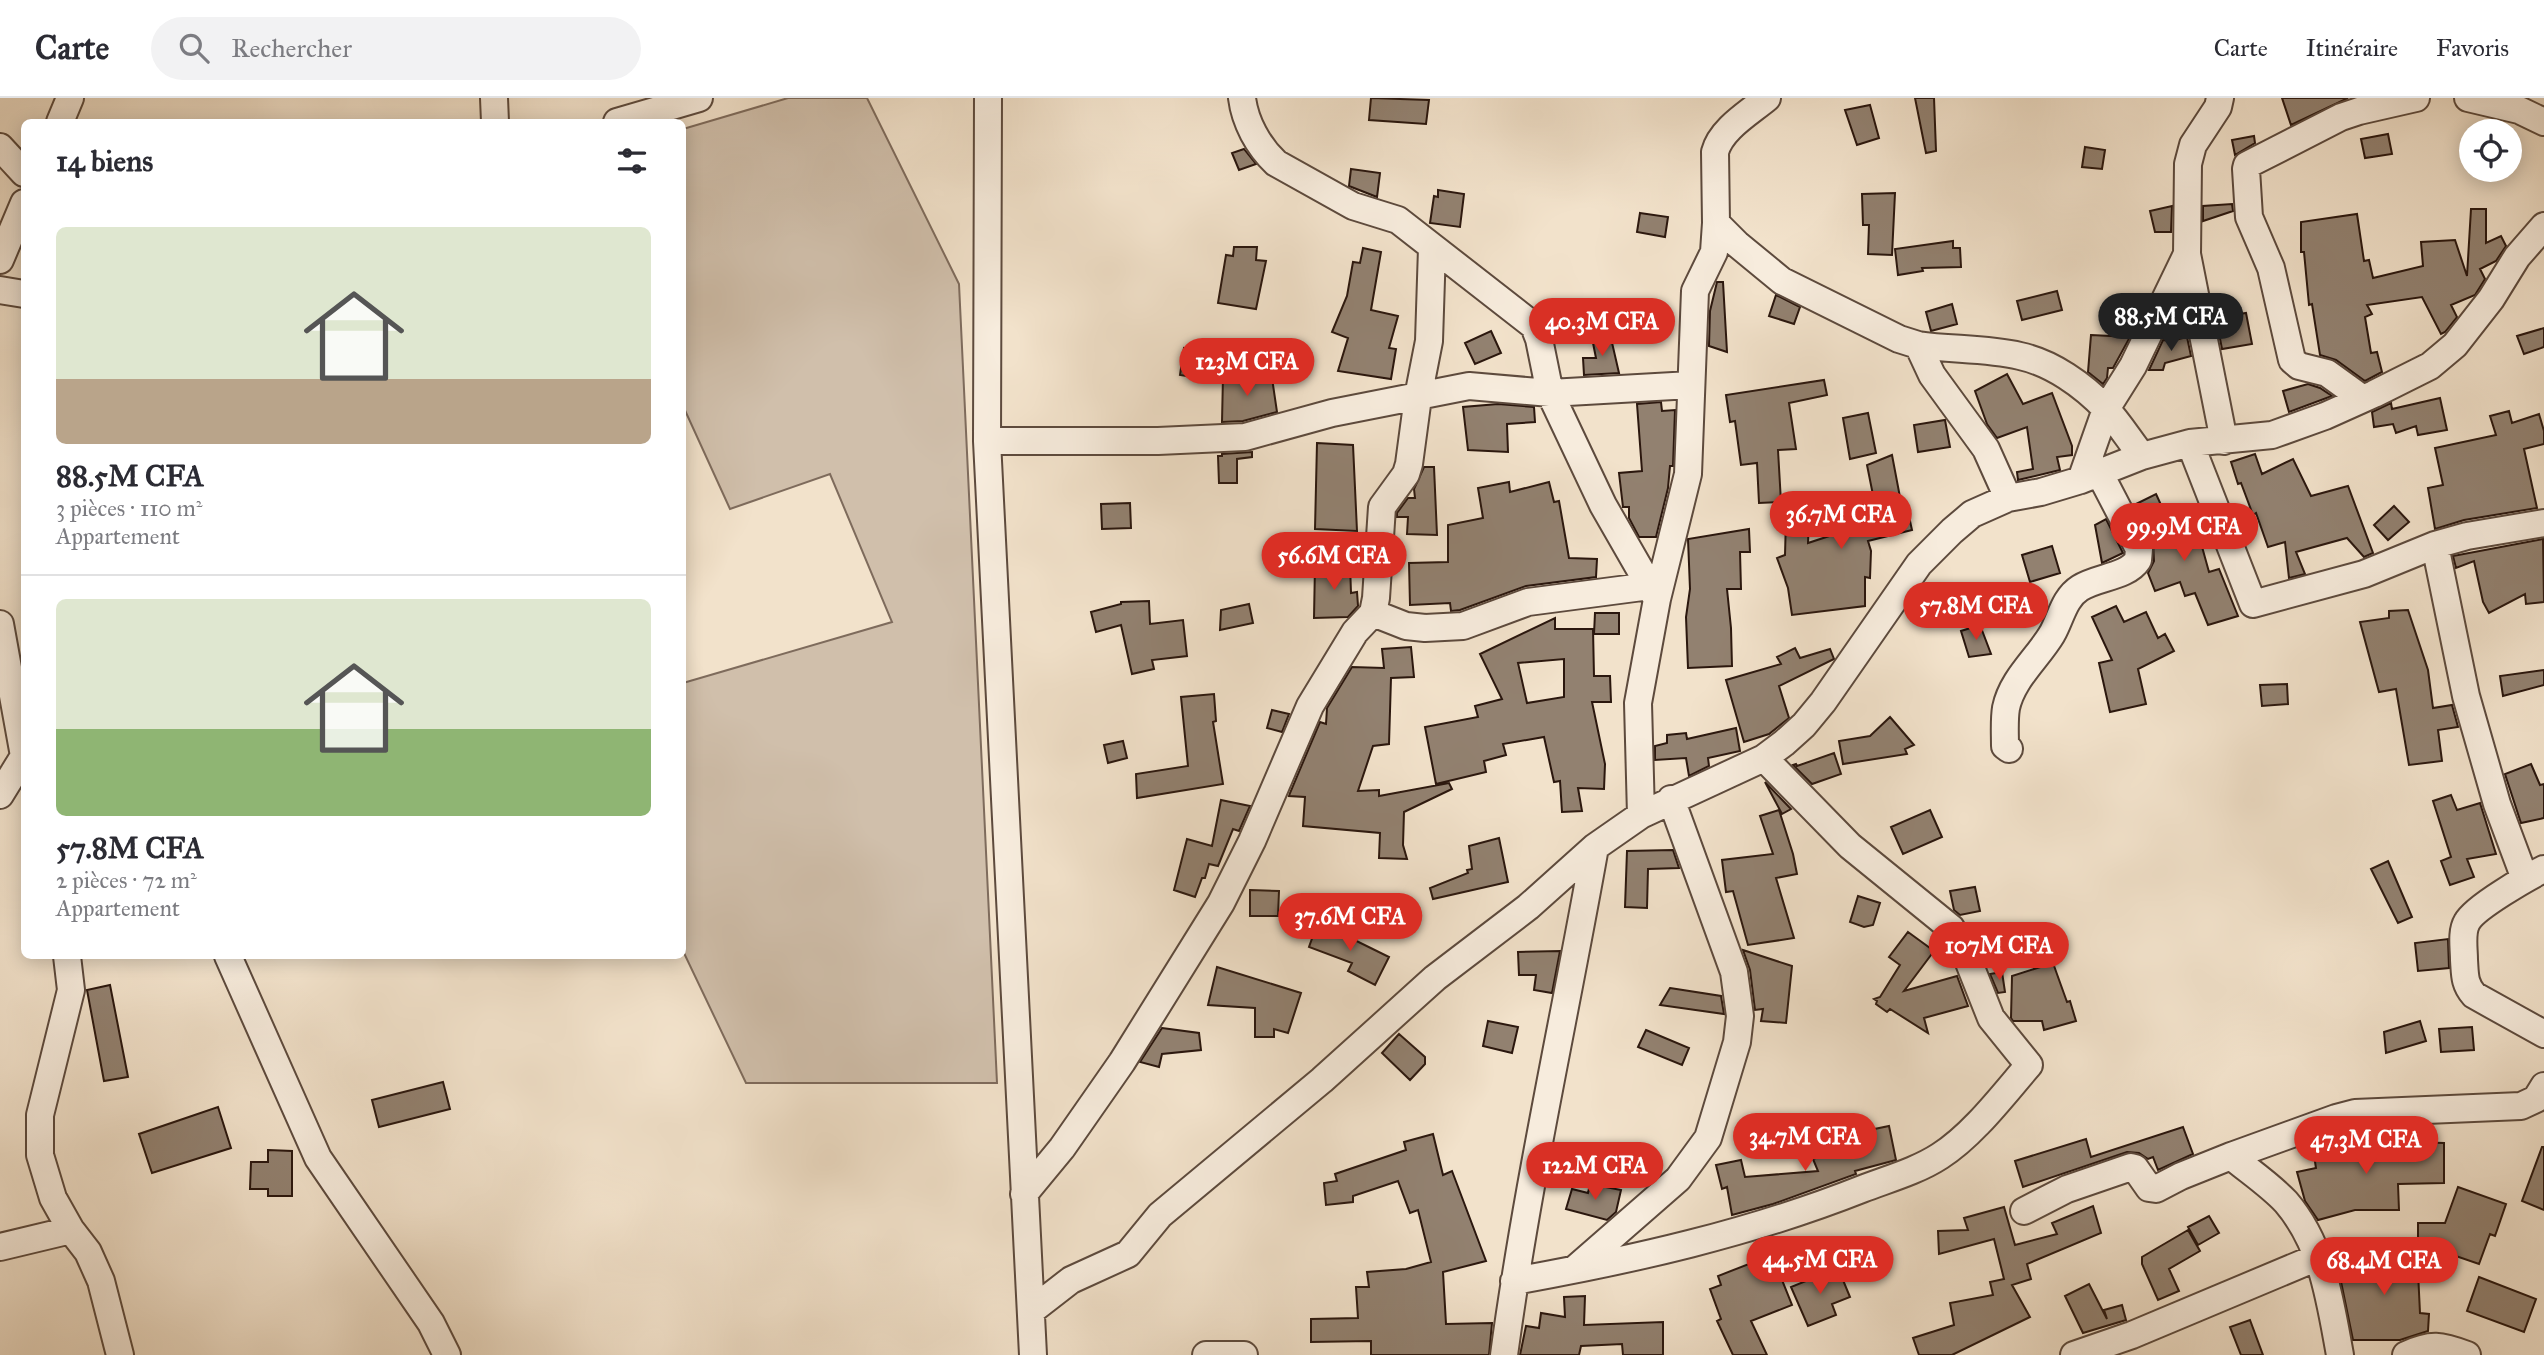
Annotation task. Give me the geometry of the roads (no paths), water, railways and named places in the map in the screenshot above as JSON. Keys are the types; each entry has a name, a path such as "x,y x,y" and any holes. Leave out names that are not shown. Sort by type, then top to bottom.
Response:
{"street":[{"path":"61,119 70,98"},
{"path":"494,98 495,119"},
{"path":"627,119 699,98"},
{"path":"988,98 987,441 1033,1355"},
{"path":"1242,98 1244,114 1267,154 1276,163 1353,206 1398,220 1534,326 1550,393 1603,505 1653,592"},
{"path":"1641,815 1638,703 1653,592 1688,474 1695,291 1714,252 1716,223 1713,164 1717,143 1767,98"},
{"path":"2220,98 2218,107 2193,145 2188,164 2187,254 2224,442"},
{"path":"2363,399 2327,373 2299,366 2292,360 2271,268 2249,217 2246,169 2248,165 2268,154 2341,117 2416,98"},
{"path":"2468,98 2519,110 2544,122"},
{"path":"0,147 21,170"},
{"path":"0,260 21,210"},
{"path":"1716,223 1737,244 1783,281 1899,339 1918,345 2020,356 2047,365 2067,376 2106,409 2142,456"},
{"path":"1031,1311 1071,1280 1128,1254 1160,1215 1322,1080 1435,978 1528,907 1595,847 1641,815 1671,799 1764,758 1804,725 1824,702 1919,564 1972,514 2008,498 2091,477 2142,456 2190,443 2224,442 2272,435 2363,399 2444,356 2474,323 2517,257 2544,226"},
{"path":"1024,1194 1062,1148 1122,1062 1210,924 1252,841 1310,706 1355,632 1373,613 1382,507 1406,474 1430,333 1432,248"},
{"path":"2008,749 2005,746 2006,708 2012,691 2052,635 2067,600 2089,583 2130,568 2138,560 2138,549 2091,477 2106,409 2133,366 2187,254"},
{"path":"0,290 21,294"},
{"path":"1918,345 1932,375 1986,449 2008,498"},
{"path":"987,441 1245,438 1332,413 1469,386 1550,393 1691,386"},
{"path":"2190,443 2253,604 2364,574 2435,545 2467,536 2544,523"},
{"path":"2435,545 2466,696 2497,804 2534,874 2467,920 2463,933 2465,980 2474,995 2544,1034"},
{"path":"1373,613 1406,626 1463,626 1528,602 1653,592"},
{"path":"0,624 21,740"},
{"path":"1514,1281 1572,1271 1776,1221 1916,1169 1950,1149 2029,1065 1991,1018 1964,950 1951,928 1850,846 1764,758"},
{"path":"0,795 21,761"},
{"path":"1572,1271 1678,1179 1707,1139 1737,1042 1740,1016 1734,972 1671,799"},
{"path":"1504,1355 1541,1126 1595,847"},
{"path":"67,959 71,990 40,1115 40,1155 53,1198 71,1230 88,1252 101,1281 120,1355"},
{"path":"229,959 318,1158 431,1323 447,1355"},
{"path":"2024,1211 2067,1189 2131,1167 2135,1168 2149,1188 2156,1189 2231,1156 2336,1118 2355,1114 2521,1105 2536,1099 2544,1086"},
{"path":"2231,1156 2285,1202 2314,1244 2330,1300 2340,1355"},
{"path":"0,1247 71,1230"},
{"path":"2074,1355 2132,1335 2318,1257"},
{"path":"2406,1355 2425,1346 2449,1348 2467,1355"},
{"path":"1206,1355 1244,1355"}]}
